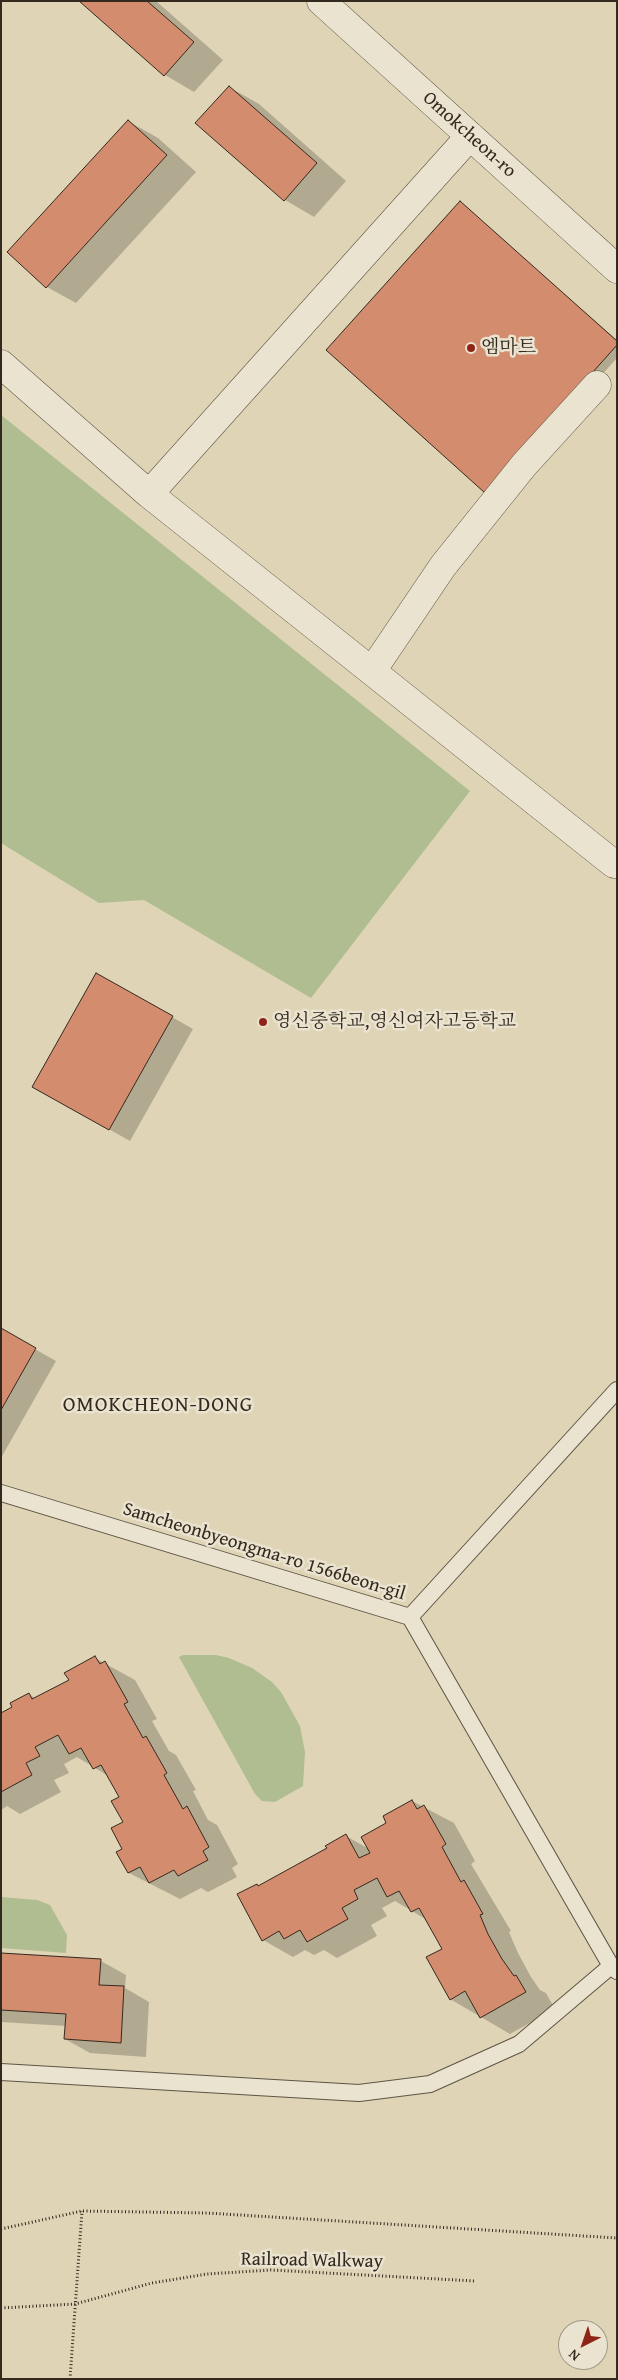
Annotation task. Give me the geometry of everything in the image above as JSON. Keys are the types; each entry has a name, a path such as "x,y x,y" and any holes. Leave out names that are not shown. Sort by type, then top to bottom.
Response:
{"street":[{"name":"Omokcheon-ro","path":"321,1 617,269"},
{"path":"149,494 470,136"},
{"path":"1,364 149,494 616,864"},
{"path":"372,671 443,566 524,466 597,385"}],"lane":[{"path":"410,1617 617,1390"},
{"name":"Samcheonbyeongma-ro 1566beon-gil","path":"1,1493 410,1617 614,1968"},
{"path":"1,2072 359,2093 430,2084 519,2044 614,1968"}],"path":[{"path":"1,2229 82,2211 207,2213 617,2238"},
{"path":"70,2379 82,2211"},
{"name":"Railroad Walkway","path":"1,2308 75,2304 152,2283 207,2274 262,2270 475,2281"}],"green space":[{"path":"1,415 470,791 311,998 144,900 99,903 1,843"},
{"path":"183,1655 216,1655 229,1658 252,1668 272,1682 281,1692 300,1726 305,1752 303,1786 275,1802 262,1801 255,1794 179,1657"},
{"path":"1,1897 37,1900 50,1905 67,1935 66,1953 1,1948"}],"building":[{"path":"79,1 147,1 194,42 164,76"},
{"path":"229,86 317,163 284,201 195,123"},
{"path":"128,120 167,155 46,288 7,252"},
{"name":"엠마트","path":"460,201 617,341 617,345 485,493 326,350"},
{"path":"96,973 173,1016 109,1130 32,1087"},
{"path":"1,1328 36,1348 1,1410"},
{"path":"95,1656 100,1664 105,1661 128,1702 124,1704 143,1738 146,1736 167,1773 164,1775 183,1809 187,1806 209,1847 203,1851 208,1860 178,1876 174,1870 149,1883 140,1867 128,1873 116,1852 122,1849 111,1828 123,1822 111,1801 119,1797 101,1765 93,1769 81,1748 69,1754 58,1735 35,1747 40,1756 26,1763 32,1775 1,1792 1,1713 12,1707 10,1703 29,1693 32,1699 69,1680 64,1673"},
{"path":"412,1800 417,1809 424,1805 446,1844 442,1847 461,1882 464,1880 483,1914 480,1915 488,1934 502,1959 514,1976 516,1975 526,1992 480,2018 465,1991 450,2000 426,1957 442,1949 419,1908 411,1912 399,1891 387,1897 377,1878 354,1890 358,1899 342,1908 348,1919 307,1942 300,1930 284,1939 279,1931 262,1941 237,1894 257,1884 258,1886 327,1848 325,1846 346,1834 359,1858 370,1853 361,1837 386,1823 383,1816"},
{"path":"1,1953 101,1959 99,1985 124,1986 121,2043 64,2039 66,2014 1,2010"}],"place":[{"name":"엠마트","path":"471,348"},
{"name":"영신중학교,영신여자고등학교","path":"263,1022"}],"district":[{"name":"OMOKCHEON-DONG","path":"158,1406"}]}
